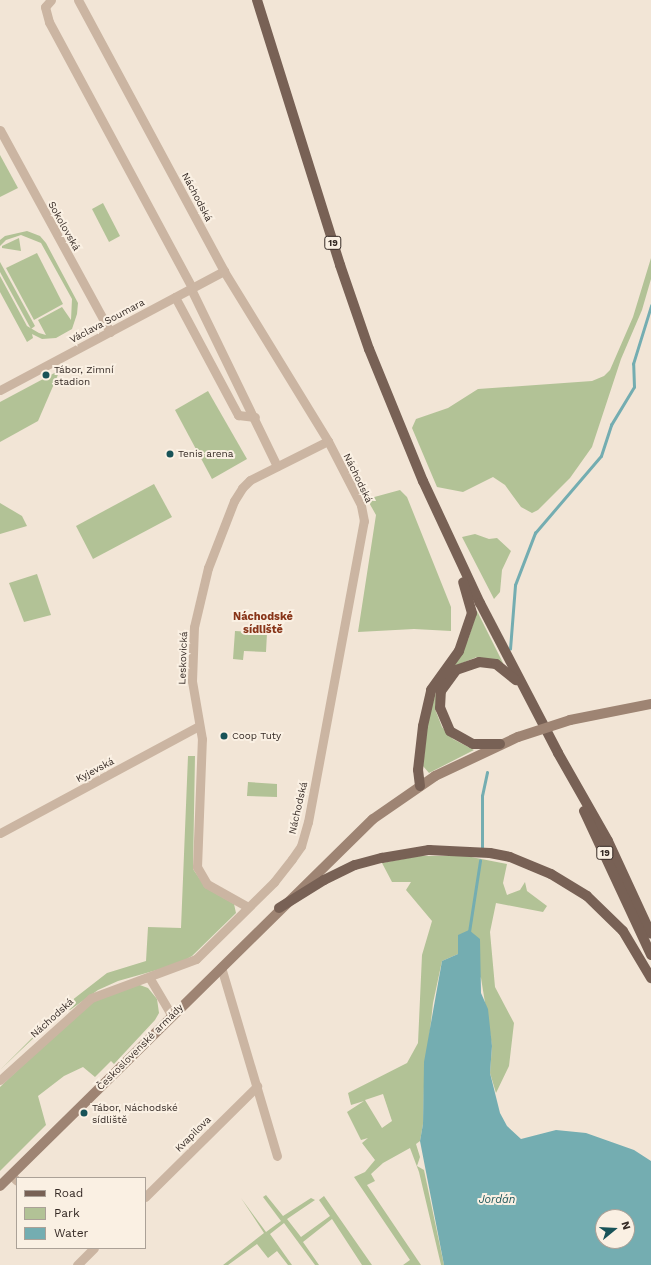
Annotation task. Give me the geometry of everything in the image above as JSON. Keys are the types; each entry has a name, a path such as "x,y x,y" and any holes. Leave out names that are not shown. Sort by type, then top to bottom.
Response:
{"main road":[{"name":"19","path":"257,0 312,181 364,335 443,526 524,689 627,879 651,934"},
{"path":"420,786 418,770 423,726 431,690 459,651 472,612 443,526"},
{"path":"500,744 473,744 450,731 440,708 445,683 456,670 479,662 496,664 509,672 524,689"},
{"name":"Československé armády","path":"0,1186 14,1178 279,908 373,819 420,786 500,744 570,720 651,704"},
{"name":"19","path":"558,753 651,955"},
{"path":"279,908 324,880 355,865 382,858 429,850 490,853 510,857 551,874 587,896 623,931 651,978"},
{"path":"627,879 651,922"}],"street":[{"path":"51,0 45,7 49,22 191,288 255,417 277,466"},
{"name":"Náchodská","path":"0,1080 91,998 116,987 149,977 196,958 286,868 301,846 308,822 363,528 361,504 328,441 224,271 78,0"},
{"name":"Sokolovská","path":"0,130 110,332"},
{"name":"Václava Soumara","path":"0,390 224,271"},
{"path":"175,297 238,415 255,417"},
{"name":"Leskovická","path":"248,907 208,884 197,867 202,739 192,681 192,651 198,605 208,568 234,501 242,488 250,480 328,441"},
{"name":"Kyjevská","path":"0,833 200,726"},
{"path":"221,967 277,1156"},
{"path":"149,977 172,1016"},
{"name":"Kvapilova","path":"146,1196 257,1086"},
{"path":"77,1265 89,1250"}],"green space":[{"path":"0,155 18,188 0,197"},
{"path":"103,203 120,236 109,242 92,209"},
{"path":"27,231 40,236 46,243 78,303 77,314 72,329 56,338 42,339 32,334 33,338 27,342 0,292 0,276 27,326 39,333 46,335 38,320 62,307 71,320 72,299 41,243 21,235 6,240 0,246 0,240 5,236"},
{"path":"19,238 21,251 2,248 2,246"},
{"path":"37,253 63,304 34,320 6,268"},
{"path":"651,258 651,279 642,310 621,359 592,447 570,478 538,510 532,513 521,507 505,485 493,477 463,492 437,487 412,428 416,419 448,408 478,389 592,381 604,376 610,370 633,317"},
{"path":"0,262 35,326 31,329 0,272"},
{"path":"60,370 38,421 0,442 0,402"},
{"path":"208,391 247,459 212,479 175,410"},
{"path":"154,484 172,517 93,559 76,526"},
{"path":"400,490 407,497 451,607 451,631 414,629 358,632 376,515 367,499"},
{"path":"0,503 22,516 27,526 0,534"},
{"path":"475,534 489,539 497,538 511,551 502,570 500,592 494,599 462,537"},
{"path":"37,574 51,615 24,622 9,583"},
{"path":"477,611 503,663 477,657 452,667 468,640"},
{"path":"235,631 267,633 266,652 244,651 243,660 233,659"},
{"path":"438,686 435,709 442,727 453,739 474,750 429,773 423,766 428,719"},
{"path":"188,756 195,756 193,869 206,888 234,904 236,913 192,956 178,964 118,981 98,990 70,1010 64,1009 0,1070 62,1008 107,973 146,961 148,927 181,928"},
{"path":"248,782 277,784 277,797 247,796"},
{"path":"419,856 466,856 507,864 503,883 507,895 520,890 525,882 527,891 547,906 543,912 496,903 490,932 495,987 514,1023 509,1066 496,1093 490,1073 492,1046 481,978 458,954 442,961 433,1003 424,1086 423,1124 420,1141 416,1144 420,1157 417,1166 424,1170 444,1265 441,1265 419,1172 410,1148 383,1163 371,1174 375,1181 367,1185 421,1265 403,1265 410,1260 354,1177 365,1172 375,1160 362,1143 368,1138 361,1140 347,1112 364,1101 351,1105 348,1093 407,1063 418,1043 422,955 432,921 406,890 411,882 392,882 382,863","holes":["383,1094 392,1121 382,1128 365,1100"]},
{"path":"137,984 148,988 157,999 159,1013 155,1020 114,1064 111,1061 95,1077 83,1067 64,1076 38,1096 46,1125 0,1171 0,1087 87,1004"},
{"path":"266,1195 283,1216 311,1198 315,1200 287,1219 301,1237 330,1216 319,1200 324,1196 372,1265 362,1265 332,1219 303,1242 319,1265 315,1265 284,1223 270,1234 292,1265 288,1265 277,1251 268,1258 257,1244 228,1265 223,1265 264,1233 241,1198 266,1232 281,1221 263,1197"}],"water":[{"name":"Jordán","path":"469,930 480,939 481,993 488,1009 492,1046 490,1073 500,1113 507,1126 521,1139 556,1130 586,1133 634,1150 651,1161 651,1265 444,1265 420,1141 423,1124 424,1062 442,961 458,954 458,935"}],"waterway":[{"path":"510,649 515,585 535,533 601,456 611,425 634,387 633,364 651,306"},
{"path":"482,847 482,796 487,773"},
{"path":"469,932 480,861"}],"place":[{"name":"Tábor, Zimní stadion","path":"46,375"},
{"name":"Tenis arena","path":"170,454"},
{"name":"Coop Tuty","path":"224,736"},
{"name":"Tábor, Náchodské sídliště","path":"84,1113"}],"district":[{"name":"Náchodské sídliště","path":"263,624"}]}
